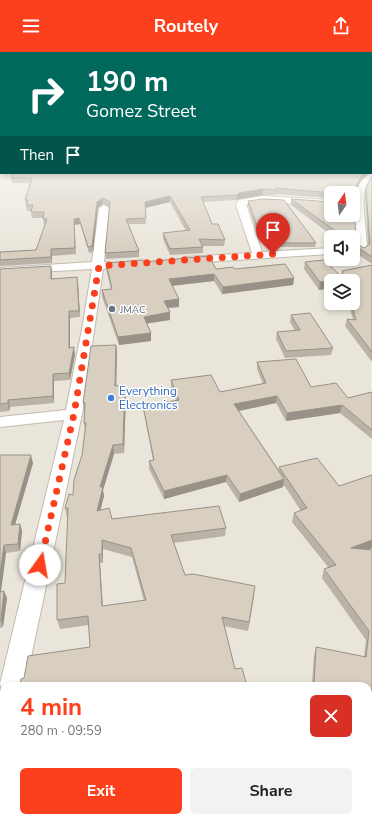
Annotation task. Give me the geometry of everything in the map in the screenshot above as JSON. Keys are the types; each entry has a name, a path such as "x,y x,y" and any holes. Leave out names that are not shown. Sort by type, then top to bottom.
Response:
{"street":[{"path":"360,194 362,188 369,178"},
{"path":"258,255 241,205 242,202 263,199 324,203"},
{"path":"13,682 74,414 99,266 104,208"},
{"path":"359,222 362,250"},
{"path":"174,261 324,251"},
{"path":"0,271 121,264"},
{"path":"0,422 74,414"}],"shaded area":[{"path":"0,178 371,178 372,682 0,682"}],"building":[{"path":"11,178 360,178 356,186 324,186 324,192 276,188 277,190 263,189 239,193 237,195 201,197 212,224 218,224 225,240 199,239 203,247 170,249 163,233 190,230 170,196 145,202 146,218 126,219 139,251 105,253 110,202 103,198 97,202 92,246 88,247 79,218 74,219 75,248 51,249 51,257 0,260 0,252 36,250 47,219 43,219 44,212 31,212 33,205 26,205 28,200 25,200 32,178"},
{"path":"371,178 372,178 372,257 360,249 360,246 364,248 370,244 366,189"},
{"path":"263,199 284,200 316,243 275,243 265,225 257,225 248,201"},
{"path":"291,199 324,201 324,222 355,222 356,230 334,230"},
{"path":"209,256 216,269 233,267 235,269 285,264 294,278 223,287 214,274 169,279 179,299 164,301 170,312 144,317 151,333 118,337 102,290 112,289 106,263 143,260 144,262"},
{"path":"324,260 324,266 330,266 339,274 324,274 324,282 320,282 305,262"},
{"path":"372,265 372,352 347,319 356,320 353,310 360,310 360,274 343,274 342,271"},
{"path":"51,266 51,279 77,277 79,311 69,311 69,348 74,347 69,373 53,374 53,396 8,400 8,403 0,404 0,269"},
{"path":"310,313 333,348 286,351 277,332 300,330 291,315"},
{"path":"116,345 115,386 125,385 123,444 113,445 100,487 103,487 97,511 109,508 112,519 219,506 226,528 171,535 185,575 193,574 255,586 249,622 222,617 235,669 242,668 246,682 21,682 21,679 24,678 28,656 90,647 88,616 57,620 57,584 65,583 68,508 65,508 69,494 73,495 74,480 82,455 86,423 84,423 85,403 83,403 91,346","holes":["102,540 131,548 146,600 102,606 99,554 102,554"]},
{"path":"296,359 311,387 336,383 348,398 372,392 372,430 342,405 287,413 277,396 234,404 284,479 240,494 227,475 164,491 149,461 154,460 143,406 179,400 171,380 211,375 220,392 266,383 257,362"},
{"path":"0,455 31,455 11,525 20,524 18,544 4,545 0,574"},
{"path":"317,458 339,486 372,475 372,540 351,548 372,550 372,682 314,682 316,647 366,657 369,631 324,569 336,565 294,513 307,508 279,467"},
{"path":"4,591 1,620 0,620 0,592"}],"place":[{"name":"JMAC","path":"112,309"},
{"name":"Everything Electronics","path":"111,398"}],"route":[{"path":"40,565 74,414 99,266 273,254"}]}
